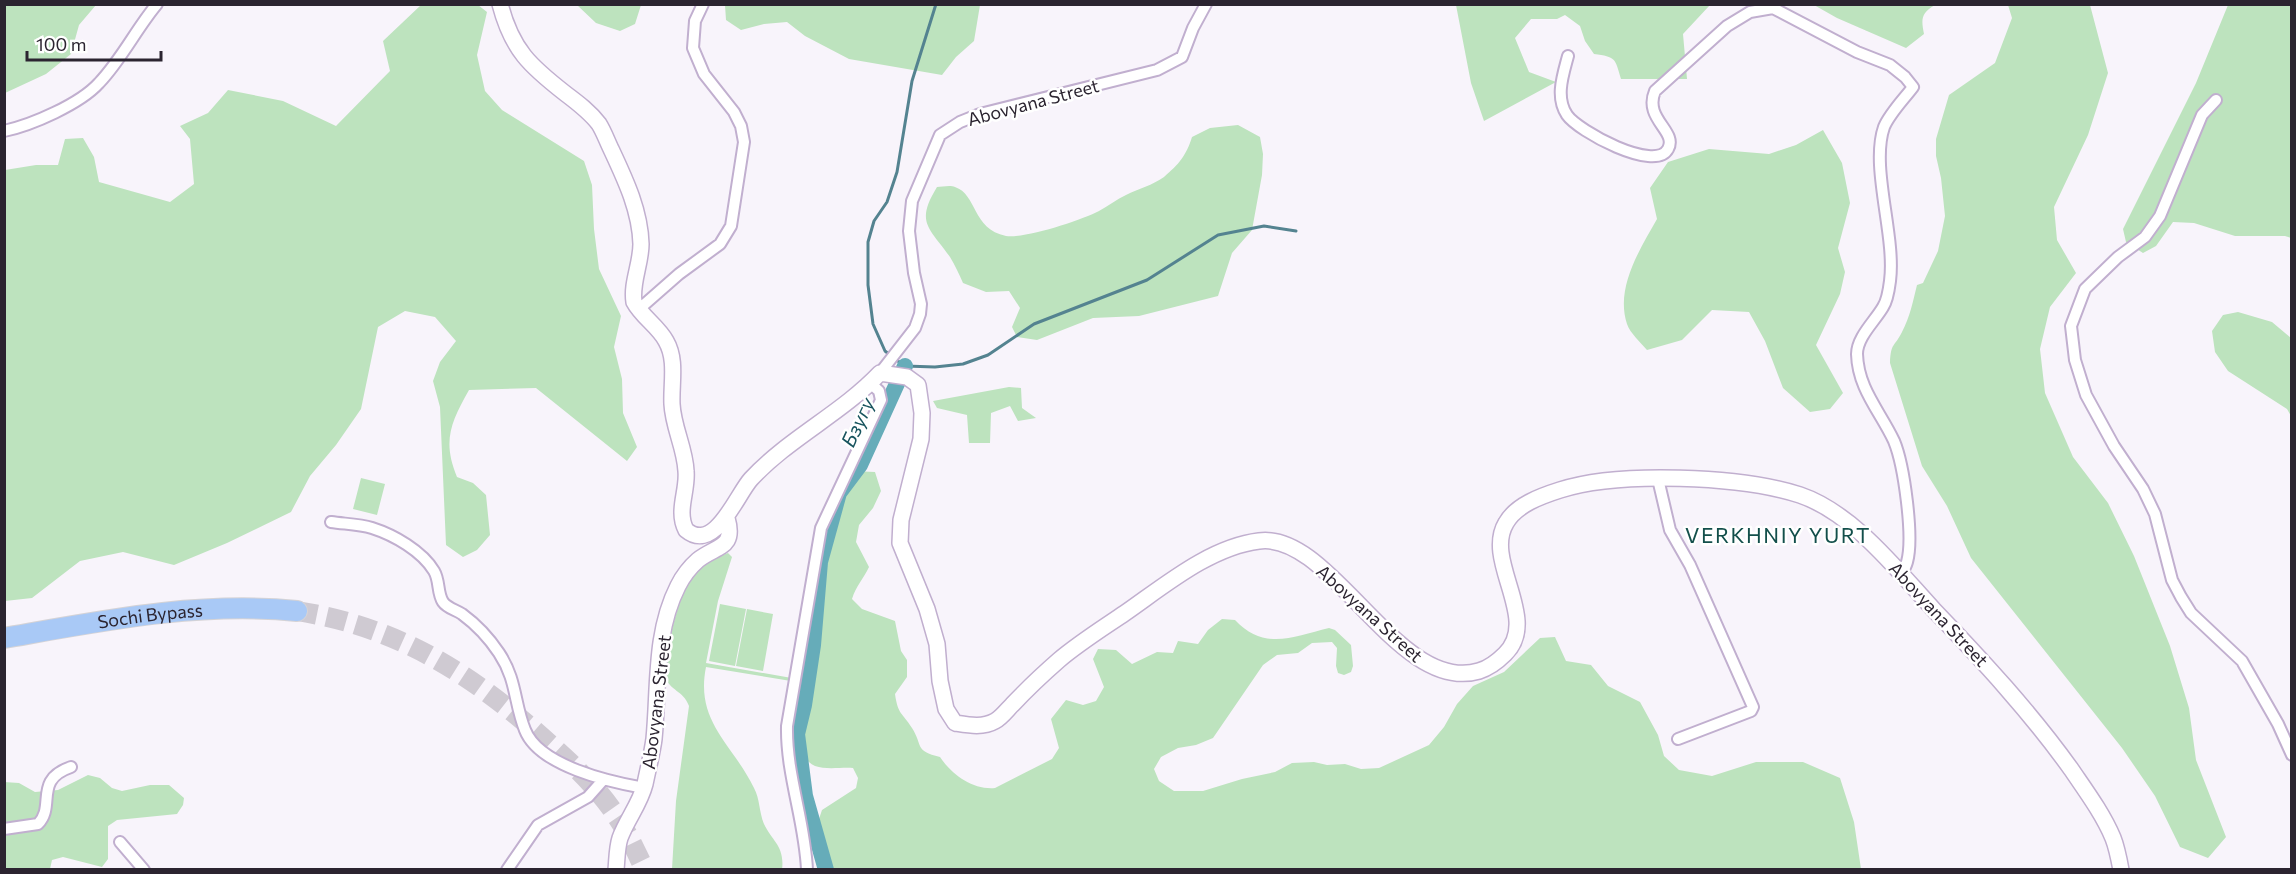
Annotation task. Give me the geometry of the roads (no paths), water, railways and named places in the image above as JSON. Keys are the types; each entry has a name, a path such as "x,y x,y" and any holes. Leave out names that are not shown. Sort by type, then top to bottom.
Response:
{"highway":[{"name":"Sochi Bypass","path":"4,638 182,610 243,607 297,611"}],"street":[{"path":"4,131 46,116 79,99 98,84 157,4"},
{"path":"500,4 504,21 520,53 535,69 584,108 600,125 615,158 636,208 639,226 640,262 632,294 638,309 679,274 720,244 731,226 744,142 741,126 734,112 704,74 693,48 695,21 703,4"},
{"name":"Abovyana Street","path":"638,309 666,340 671,353 673,413 685,454 687,474 682,514 684,525 690,533 702,534 711,531 727,518 751,479 788,446 888,373 899,348 915,328 921,304 914,273 909,231 912,201 940,135 960,122 980,114 1156,70 1182,57 1193,28 1206,4"},
{"path":"1569,56 1562,80 1561,97 1566,114 1580,129 1650,159 1659,157 1670,147 1670,139 1652,110 1655,91 1727,26 1750,12 1773,8 1857,52 1890,65 1913,87 1885,126 1882,138 1881,169 1890,244 1890,280 1885,305 1862,337 1857,352 1861,382 1895,443 1904,483 1909,530 1907,562 1902,575"},
{"path":"2216,100 2202,115 2160,216 2145,237 2118,257 2085,289 2071,326 2075,360 2086,395 2114,446 2143,489 2155,514 2172,580 2191,613 2242,661 2278,724 2292,755"},
{"path":"807,870 806,850 786,748 787,726 821,528 881,400 879,391 888,373"},
{"name":"Abovyana Street","path":"888,373 918,385 922,413 921,439 901,520 900,543 927,609 937,644 940,681 946,709 955,723 973,726 996,721 1061,658 1202,561 1261,540 1281,543 1307,557 1413,655 1435,669 1457,674 1479,671 1495,663 1511,649 1517,632 1517,615 1503,564 1501,532 1513,513 1533,500 1562,489 1614,480 1712,481 1760,486 1802,496 1833,512 1868,540 1902,575 2003,683 2044,732 2088,794 2113,839 2121,870"},
{"path":"1658,479 1670,530 1690,565 1754,706 1751,711 1678,739"},
{"name":"Abovyana Street","path":"616,870 619,841 644,788 654,741 659,650 671,603 679,583 689,569 699,559 728,540 731,534 727,518"},
{"path":"331,522 370,527 391,536 422,557 435,572 440,584 440,597 445,604 462,614 488,636 501,655 512,675 524,729 530,741 538,749 560,762 604,779 644,788"},
{"path":"4,829 38,824 44,815 46,795 53,778 60,771 71,767"},
{"path":"507,870 538,825 588,797 604,779"},
{"path":"120,842 144,870"}],"waterway":[{"name":"Бзугу","path":"890,355 885,351 873,324 868,285 868,242 874,221 887,202 897,172 912,81 936,4"},
{"path":"895,359 905,366 935,367 963,364 988,355 1034,324 1147,280 1218,235 1264,226 1296,231"},
{"name":"Бзугу","path":"826,870 805,796 797,734 813,645 820,562 839,493 860,465 905,366"}],"tunnel":[{"path":"297,611 333,618 399,640 458,672 486,692 542,737 592,784 621,823 645,870"}],"district":[{"name":"VERKHNIY YURT","path":"1778,534"}]}
